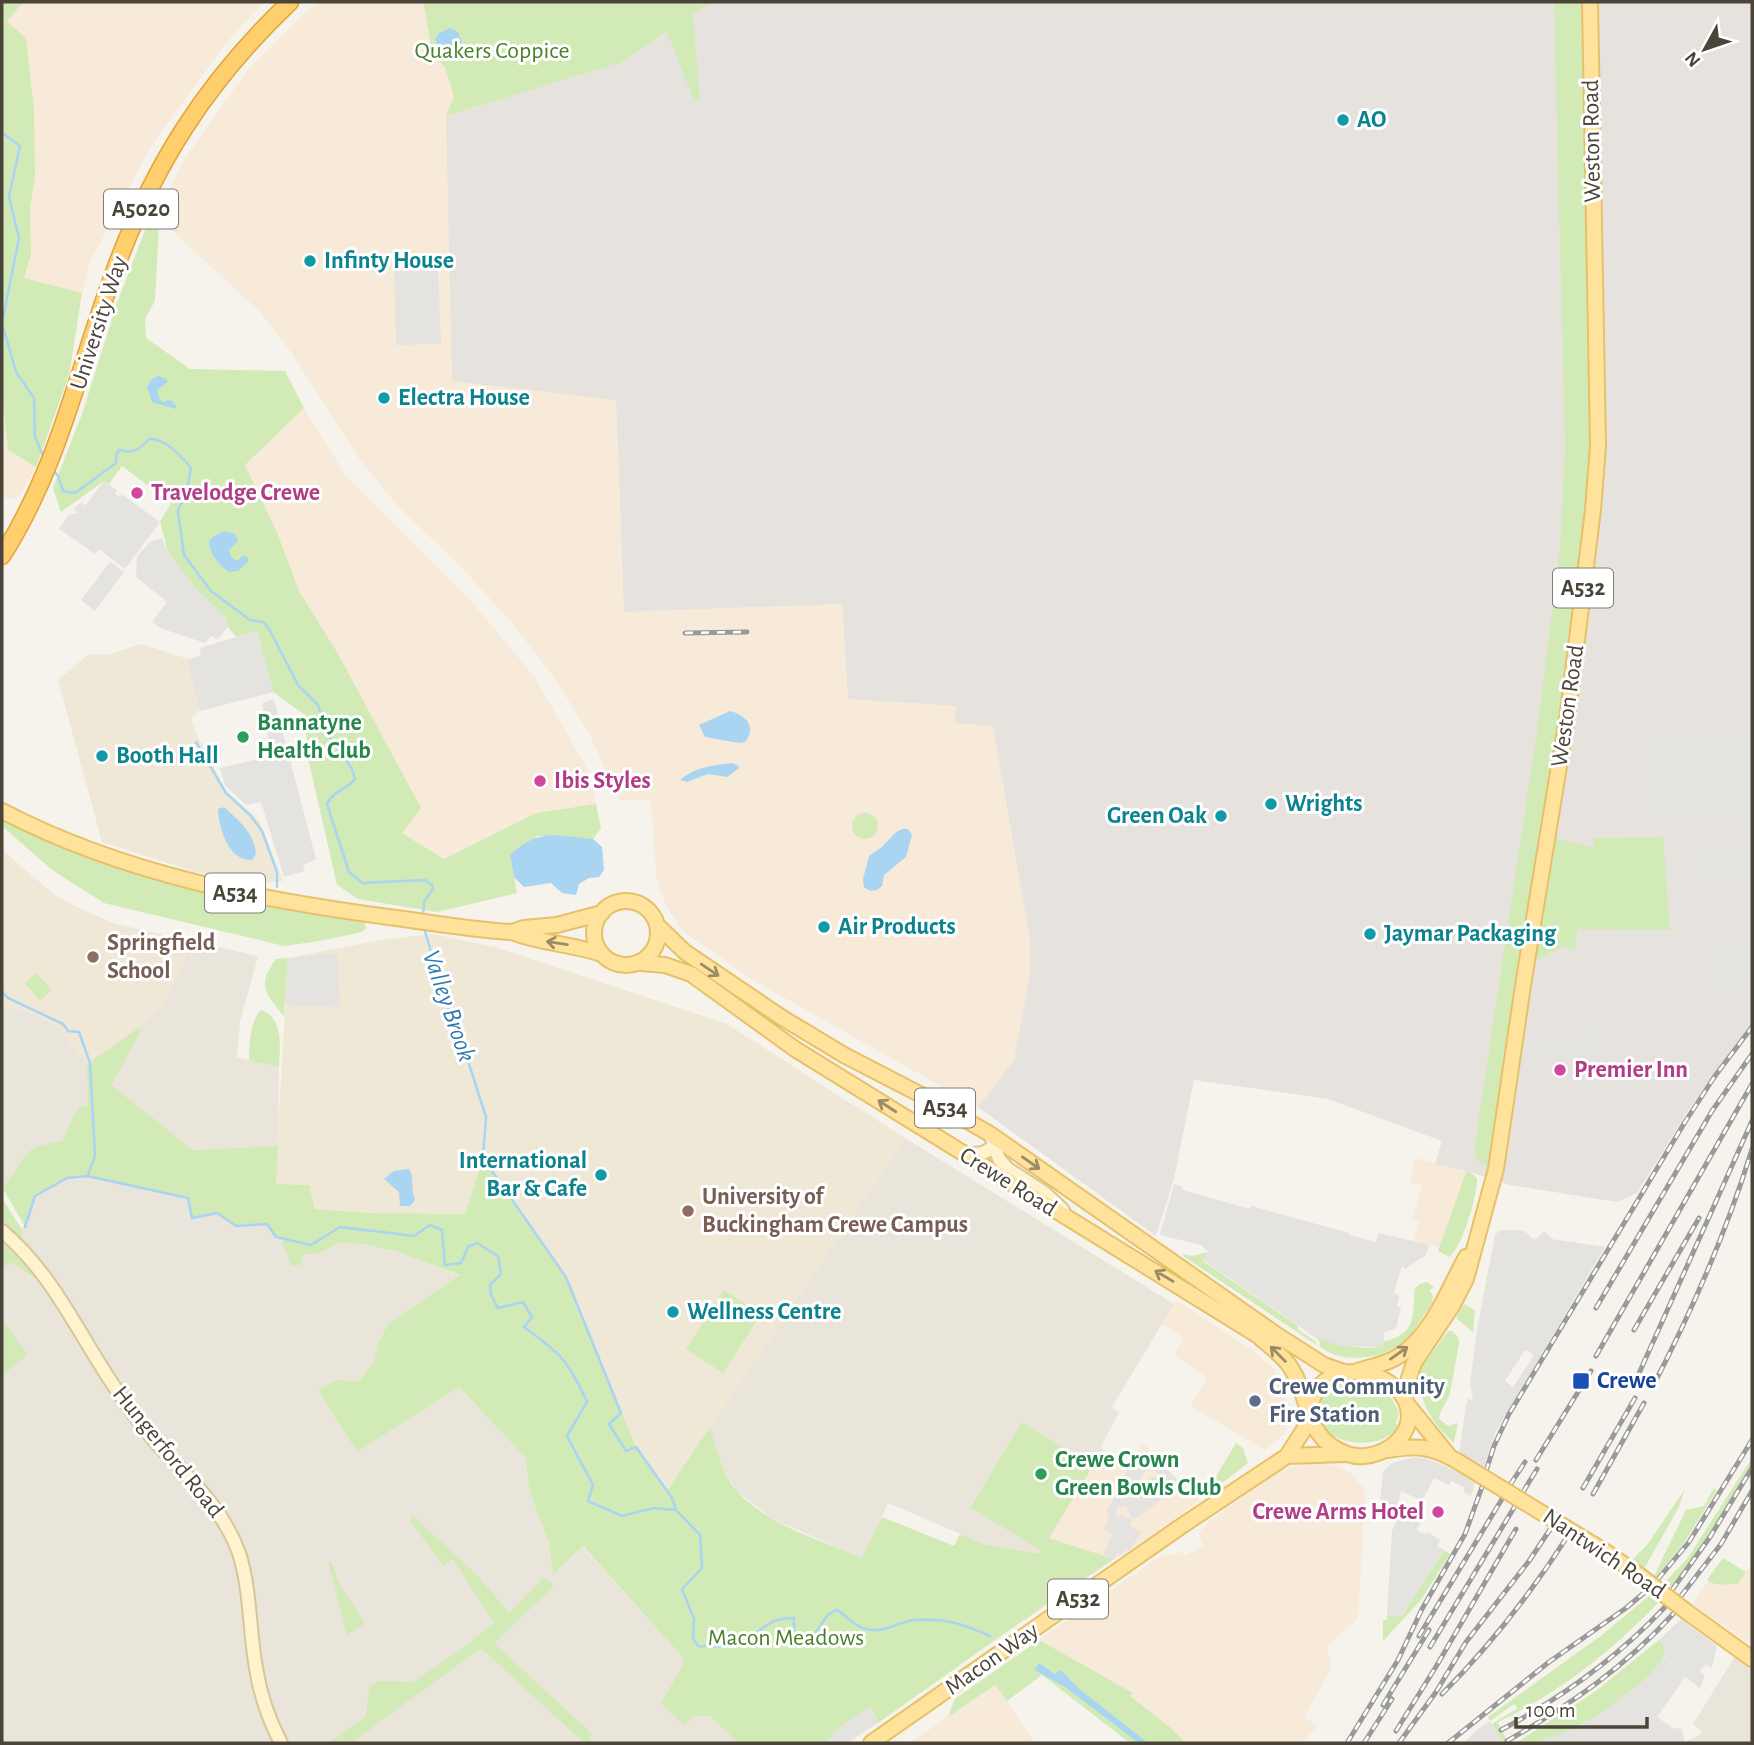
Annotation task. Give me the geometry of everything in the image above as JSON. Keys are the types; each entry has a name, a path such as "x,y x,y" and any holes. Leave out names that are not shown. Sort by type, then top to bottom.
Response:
{"highway":[{"name":"University Way","path":"2,556 26,516 55,451 117,264 167,156 226,68 290,2"}],"main road":[{"name":"Weston Road","path":"1404,1399 1414,1363 1461,1289 1496,1169 1568,712 1593,510 1598,446 1590,2"},
{"name":"A534","path":"2,811 113,859 186,882 259,898 512,932 602,954 620,965 633,966 641,963"},
{"name":"A534","path":"512,932 556,925 602,913 613,904 632,901 645,907 658,926"},
{"path":"602,913 593,932 595,943 602,954"},
{"path":"641,963 657,945 658,926"},
{"name":"Crewe Road","path":"658,926 685,952 781,1017 844,1055 929,1099 995,1141 1278,1335 1324,1364 1350,1372"},
{"name":"Crewe Road","path":"641,963 665,965 691,974 795,1049 1257,1335 1292,1368 1309,1417"},
{"name":"Weston Road","path":"1350,1372 1398,1356 1420,1335 1443,1303 1477,1235"},
{"name":"A534","path":"1350,1372 1383,1380 1404,1399"},
{"path":"1309,1417 1311,1401 1320,1387 1333,1376 1350,1372"},
{"path":"1387,1450 1403,1434 1408,1419 1404,1399"},
{"name":"Nantwich Road","path":"1404,1399 1453,1459"},
{"name":"A534","path":"1309,1417 1317,1433 1349,1454 1371,1455 1387,1450"},
{"name":"Macon Way","path":"871,1743 1180,1527 1287,1456 1299,1440 1309,1417"},
{"name":"Nantwich Road","path":"1387,1450 1412,1446 1428,1448 1453,1459 1584,1537 1751,1657"},
{"path":"1287,1456 1349,1454"}],"street":[{"path":"964,1155 983,1153 995,1141"},
{"path":"995,1141 999,1159 1008,1169 1045,1193 1082,1227"},
{"name":"Hungerford Road","path":"2,1231 20,1246 44,1275 122,1398 158,1446 213,1503 224,1521 238,1550 245,1574 256,1668 271,1725 281,1743"}],"shaded area":[{"path":"23,2 264,2 227,42 151,146 90,262 82,293 24,278 31,254 30,208 35,178 7,22"},
{"path":"317,2 423,2 433,56 445,67 454,97 446,117 616,400 624,612 842,604 848,699 956,706 956,723 993,725 1030,940 1030,974 1014,1060 978,1107 751,979 684,932 669,911 659,888 651,800 619,800 589,733 553,676 512,623 464,570 396,504 360,460 291,352 259,311 156,216 184,160 249,68"},
{"path":"715,2 1752,2 1752,1024 1695,1100 1637,1193 1617,1202 1510,1185 1435,1164 1442,1141 1328,1099 1194,1080 1174,1178 1156,1236 978,1107 1014,1060 1030,974 1030,940 993,726 955,723 956,706 848,699 842,604 624,612 616,400 452,381 446,116 620,63 668,32 692,96 699,101 693,13"},
{"path":"438,270 441,344 396,345 394,271"},
{"path":"2,392 8,450 36,467 20,496 10,499 2,496"},
{"path":"304,408 346,476 476,607 534,676 589,772 596,804 536,813 444,859 401,832 337,652 299,591 277,532 245,465"},
{"path":"104,481 117,490 115,493 120,497 122,494 160,522 125,569 99,549 95,554 59,529 69,515 77,513 74,508 82,502 85,506"},
{"path":"162,538 168,552 194,587 225,617 228,627 218,639 211,636 205,643 160,628 152,622 167,602 136,577 137,556 150,542"},
{"path":"110,562 124,572 95,611 81,600"},
{"path":"257,631 273,692 200,711 187,660 201,655 200,648"},
{"path":"141,644 192,660 201,655 200,648 273,692 200,710 191,718 226,791 259,820 283,881 255,884 196,872 102,842 58,680 89,654 107,655"},
{"path":"274,699 316,859 303,865 305,871 284,877 261,802 246,805 225,785 220,768 271,756 262,703"},
{"path":"1645,734 1752,736 1752,831 1642,826"},
{"path":"1690,848 1752,849 1752,889 1684,889 1684,866 1690,855"},
{"name":"Springfield School","path":"2,850 55,895 77,907 113,923 191,941 179,973 162,1005 138,1028 87,1064 58,1027 22,1009 2,1007"},
{"name":"University of Buckingham Crewe Campus","path":"432,934 495,947 727,1024 905,1138 667,1491 636,1447 621,1413 483,1159 465,1214 370,1213 315,1209 309,1185 275,1184 288,958 381,940"},
{"path":"1704,934 1752,934 1752,980 1735,1005 1685,1005 1683,1002 1698,997 1704,989"},
{"path":"191,941 258,956 240,1022 237,1057 279,1067 278,1146 193,1150 110,1085 142,1031 138,1028 162,1005 179,973"},
{"path":"337,953 340,1007 285,1005 288,958"},
{"path":"2,1007 22,1009 58,1027 87,1064 89,1105 81,1106 74,1114 63,1140 39,1146 2,1187"},
{"path":"1593,1017 1614,1022 1614,1029 1605,1042 1611,1047 1590,1077 1576,1083 1579,1061 1546,1057 1542,1078 1529,1076 1529,1069 1523,1068 1526,1040 1532,1041 1533,1034 1580,1041 1575,1027 1582,1024 1581,1021"},
{"path":"905,1138 1174,1304 1112,1407 1119,1413 1101,1446 1104,1450 1093,1466 1022,1422 970,1506 1041,1550 1039,1555 984,1544 888,1503 863,1559 771,1518 737,1491 721,1465 710,1427"},
{"path":"1415,1158 1466,1172 1440,1247 1414,1241 1419,1221 1412,1219 1422,1186 1410,1182"},
{"path":"87,1176 188,1198 192,1218 217,1213 236,1226 267,1224 276,1237 303,1255 320,1253 339,1243 362,1244 395,1251 461,1276 387,1325 374,1361 359,1381 337,1380 319,1391 357,1452 459,1387 526,1458 529,1491 549,1542 553,1573 582,1546 684,1659 682,1667 695,1716 710,1716 738,1743 2,1743 2,1230 25,1227 35,1196 67,1178"},
{"path":"1174,1184 1183,1187 1183,1190 1207,1197 1250,1209 1251,1206 1376,1242 1379,1233 1429,1245 1426,1255 1405,1269 1402,1266 1394,1293 1399,1295 1397,1306 1401,1308 1396,1328 1384,1333 1383,1347 1340,1346 1315,1337 1203,1260 1208,1252 1201,1245 1160,1235"},
{"path":"1500,1230 1521,1230 1534,1240 1545,1231 1552,1239 1605,1247 1496,1431 1483,1469 1459,1454 1468,1398 1473,1401 1470,1383 1477,1330 1495,1235","holes":["1525,1350 1534,1355 1513,1387 1505,1381"]},
{"path":"1176,1300 1251,1349 1273,1368 1284,1387 1288,1421 1285,1433 1265,1450 1190,1406 1207,1378 1174,1355 1184,1338 1162,1324"},
{"path":"1142,1443 1150,1450 1149,1457 1163,1465 1200,1500 1130,1551 1114,1559 1049,1538 1104,1450 1129,1469"},
{"path":"1140,1455 1148,1456 1163,1465 1182,1485 1133,1520 1126,1506 1118,1507 1118,1518 1122,1514 1132,1520 1130,1525 1141,1532 1130,1551 1126,1549 1123,1555 1117,1553 1114,1559 1103,1555 1112,1534 1104,1529 1109,1520 1107,1511 1134,1458","holes":["1144,1466 1150,1467 1161,1478 1159,1481 1154,1476 1130,1494 1132,1498 1123,1496 1129,1485 1135,1488 1146,1469"]},
{"name":"Crewe Arms Hotel","path":"1415,1457 1428,1459 1454,1470 1475,1483 1471,1496 1463,1492 1465,1488 1451,1481 1449,1485 1434,1478 1422,1501 1401,1491 1398,1505 1423,1518 1417,1530 1426,1535 1428,1532 1440,1540 1437,1546 1444,1550 1402,1616 1387,1615 1392,1531 1397,1519 1388,1503 1380,1503 1383,1472 1392,1463"},
{"path":"1311,1462 1339,1466 1351,1473 1364,1489 1365,1501 1358,1618 1327,1646 1332,1668 1304,1717 1318,1726 1302,1743 1186,1743 1129,1695 1039,1640 1159,1557 1182,1552 1185,1556 1203,1546 1199,1533 1207,1523 1279,1471"},
{"path":"1752,1564 1752,1640 1747,1642 1692,1604 1708,1582 1738,1584"},
{"path":"1681,1619 1717,1646 1712,1668 1706,1664 1700,1671 1705,1676 1700,1688 1685,1677 1657,1717 1674,1729 1681,1727 1685,1743 1536,1743 1578,1727 1607,1709 1649,1676 1665,1657 1666,1651 1660,1639"},
{"path":"1735,1656 1752,1668 1752,1743 1683,1743 1703,1733 1693,1724"},
{"path":"995,1684 1035,1743 910,1743"},
{"path":"870,1707 878,1723 847,1743 826,1743 842,1725"},
{"path":"1490,1721 1502,1743 1463,1743 1478,1729"}],"green space":[{"path":"2,2 23,2 7,22 26,38 34,110 35,178 30,208 31,254 24,278 82,293 69,375 36,467 8,450 2,392"},
{"name":"Quakers Coppice","path":"423,2 715,2 693,13 700,103 692,96 667,32 620,63 446,116 454,97 445,67 433,56"},
{"path":"1554,2 1590,2 1598,446 1549,837 1595,848 1593,838 1663,837 1670,930 1577,929 1575,951 1564,946 1536,960 1528,956 1496,1169 1477,1161 1474,1152 1538,725 1560,547 1565,446"},
{"path":"148,222 159,224 155,301 145,319 146,338 190,369 285,371 304,408 245,465 277,532 299,591 337,652 421,808 402,833 444,859 536,813 596,804 601,828 593,839 538,836 510,855 517,893 437,912 358,899 337,885 308,758 305,715 273,692 257,631 236,637 228,627 225,617 194,587 168,552 160,522 171,503 122,466 109,484 104,481 61,512 53,488 82,414 116,306"},
{"path":"865,813 874,817 878,826 874,835 865,839 856,835 852,826 856,817"},
{"path":"2,818 103,860 165,882 239,899 364,919 366,928 362,932 284,946 104,903 52,870 2,826"},
{"path":"288,958 284,1016 268,995 265,983 276,959"},
{"path":"36,973 52,990 40,1001 25,983"},
{"path":"261,1010 274,1019 277,1026 280,1042 279,1067 249,1060 252,1027"},
{"name":"Macon Meadows","path":"138,1028 142,1030 111,1085 193,1150 278,1146 276,1184 309,1185 315,1209 370,1213 465,1214 483,1158 566,1277 636,1447 667,1491 710,1427 728,1477 738,1492 751,1504 796,1531 862,1558 882,1517 954,1546 960,1534 984,1544 1039,1554 1040,1550 970,1507 1022,1422 1093,1466 1049,1538 1114,1559 878,1723 871,1708 842,1725 826,1743 738,1743 710,1716 695,1716 684,1725 661,1703 684,1659 583,1546 553,1574 549,1542 529,1491 526,1458 459,1387 357,1452 318,1390 337,1380 359,1381 374,1361 387,1325 460,1275 395,1251 362,1244 339,1243 320,1253 303,1255 301,1265 291,1266 281,1238 276,1237 267,1225 236,1226 217,1213 192,1218 188,1198 87,1176 67,1178 35,1196 25,1227 2,1187 30,1151 63,1140 74,1114 81,1106 88,1105 87,1064"},
{"path":"1466,1172 1477,1178 1475,1196 1464,1232 1449,1257 1438,1251"},
{"path":"2,1198 22,1230 20,1246 44,1275 38,1280 11,1262 2,1268"},
{"path":"1208,1252 1203,1261 1298,1326 1297,1329 1318,1346 1183,1256"},
{"path":"1427,1282 1434,1287 1430,1290 1432,1303 1406,1339 1390,1350 1367,1357 1342,1357 1320,1347 1319,1340 1305,1331 1338,1344 1374,1348 1407,1329 1411,1323 1415,1288"},
{"path":"724,1290 761,1314 723,1373 686,1349"},
{"path":"1464,1304 1475,1310 1473,1332 1456,1318"},
{"path":"4,1322 28,1355 2,1375 2,1324"},
{"path":"1448,1331 1458,1337 1459,1344 1450,1393 1439,1419 1448,1426 1458,1423 1454,1443 1430,1415 1423,1398 1421,1380 1416,1379"},
{"path":"1343,1380 1370,1384 1390,1397 1399,1413 1396,1423 1398,1427 1382,1439 1360,1443 1337,1438 1328,1432 1320,1419 1322,1398 1329,1388"},
{"path":"1236,1443 1243,1448 1248,1463 1216,1488 1211,1485"},
{"path":"1752,1458 1752,1467 1714,1530 1672,1587 1665,1582 1687,1559"},
{"path":"1714,1488 1717,1490 1684,1543 1656,1577 1654,1576 1686,1510 1704,1506"},
{"path":"1685,1489 1679,1507 1644,1569 1632,1560 1647,1545"},
{"path":"413,1516 478,1576 509,1613 544,1577 554,1586 494,1643 592,1734 589,1738 595,1743 584,1743 481,1648 351,1743 329,1743 366,1716 369,1688 377,1681 413,1682 494,1623 453,1559 443,1566 410,1520"},
{"path":"1444,1550 1450,1554 1421,1600 1383,1641 1383,1620 1387,1620 1387,1615 1402,1616"},
{"path":"1723,1558 1746,1572 1738,1584 1717,1584 1707,1580"},
{"path":"331,1561 339,1583 365,1623 347,1636 328,1562"},
{"path":"1649,1596 1658,1603 1602,1655 1543,1698 1498,1722 1508,1743 1502,1743 1492,1724 1518,1708 1514,1704 1490,1721 1488,1717 1602,1635"},
{"path":"1660,1639 1666,1651 1660,1664 1647,1678 1611,1706 1552,1738 1538,1743 1516,1743 1596,1691"},
{"path":"1039,1640 1133,1693 1130,1696 1186,1743 1130,1743 1042,1675 1007,1701 995,1685 948,1717 955,1699"}],"water":[{"path":"450,28 458,32 462,43 459,50 447,55 441,51 435,39 439,33"},
{"path":"158,376 168,382 157,390 159,398 162,402 171,400 176,409 152,402 147,387 151,380"},
{"path":"224,531 235,534 238,541 229,550 231,557 237,561 243,556 248,557 248,562 238,571 229,572 211,551 209,541"},
{"path":"730,711 741,715 748,722 750,731 745,742 705,737 699,725"},
{"path":"732,763 739,766 738,769 727,777 708,774 687,782 680,780 699,769"},
{"path":"224,807 252,839 256,854 252,860 237,855 226,842 218,809"},
{"path":"902,829 908,829 912,835 906,857 884,875 882,886 870,891 864,887 863,879 869,856"},
{"path":"554,835 593,839 602,847 604,870 599,877 589,878 579,884 576,895 562,893 551,883 524,887 514,877 510,855 530,840"},
{"path":"409,1169 415,1200 410,1206 400,1206 399,1192 384,1179 394,1171"},
{"path":"1039,1663 1055,1674 1061,1670 1078,1688 1148,1743 1139,1743 1065,1687 1035,1670"}],"waterway":[{"name":"Valley Brook","path":"2,133 20,146 9,197 19,238 2,323 16,372 34,398 35,437 45,460"},
{"name":"Valley Brook","path":"53,470 63,491 75,493 116,463 119,450 136,450 149,439 167,445 191,468 186,497 178,512 184,555 211,591 250,620 263,622 268,627 298,685 318,705 326,732 352,769 355,779 332,796 327,804 349,872 362,883 425,880 433,889 424,902 423,918"},
{"path":"196,742 226,793 251,816 262,831 277,872 277,887"},
{"name":"Valley Brook","path":"424,928 432,955 434,976 459,1033 486,1117 483,1158 566,1277 621,1413 609,1424 626,1451 636,1447 672,1498 676,1510 700,1535 702,1568 682,1589 694,1619 693,1638 698,1646 733,1645 772,1622 794,1618 794,1640 803,1640 810,1638 826,1617 838,1610 868,1630 913,1620 936,1620 963,1625 990,1636"},
{"path":"2,992 8,998 63,1024 68,1031 79,1032 90,1063 95,1156 88,1175"},
{"path":"25,1227 35,1196 67,1178 87,1176 188,1198 192,1218 217,1213 236,1226 267,1224 276,1237 311,1245 340,1227 414,1236 430,1225 442,1230 445,1265 461,1263 468,1247 477,1243 498,1256 501,1274 490,1285 491,1295 498,1308 523,1302 532,1317 524,1327 562,1359 587,1402 567,1436 593,1485 588,1501 622,1516 654,1508 676,1510"}],"railway":[{"path":"685,633 747,632"},
{"path":"1486,1471 1509,1414 1685,1122 1752,1027"},
{"path":"1596,1308 1712,1111 1752,1054"},
{"path":"1596,1356 1752,1084"},
{"path":"1636,1380 1752,1121"},
{"path":"1652,1388 1708,1270 1752,1149"},
{"path":"1634,1330 1699,1218"},
{"path":"1536,1460 1591,1371"},
{"path":"1583,1488 1635,1398"},
{"path":"1593,1494 1644,1403"},
{"path":"1658,1579 1689,1542 1752,1440"},
{"path":"1510,1485 1525,1462"},
{"path":"1672,1590 1710,1537 1752,1468"},
{"path":"1523,1492 1537,1469"},
{"path":"1347,1743 1398,1660 1422,1609 1465,1534 1482,1487"},
{"path":"1681,1596 1721,1544 1752,1491"},
{"path":"1419,1636 1502,1499"},
{"path":"1430,1647 1515,1506"},
{"path":"1399,1743 1436,1692 1466,1642 1551,1528"},
{"path":"1396,1731 1516,1529"},
{"path":"1442,1694 1509,1619 1567,1537"},
{"path":"1448,1743 1549,1662 1645,1592"},
{"path":"1501,1730 1588,1675 1628,1643 1665,1607"},
{"path":"1507,1741 1596,1684 1636,1651 1674,1613"},
{"path":"1383,1705 1429,1630"},
{"path":"1364,1743 1392,1699"}],"place":[{"name":"AO","path":"1343,120"},
{"name":"Infinty House","path":"310,261"},
{"name":"Electra House","path":"384,398"},
{"name":"Travelodge Crewe","path":"137,493"},
{"name":"Bannatyne Health Club","path":"243,737"},
{"name":"Booth Hall","path":"102,756"},
{"name":"Ibis Styles","path":"540,781"},
{"name":"Wrights","path":"1271,804"},
{"name":"Green Oak","path":"1221,816"},
{"name":"Air Products","path":"824,927"},
{"name":"Jaymar Packaging","path":"1370,934"},
{"name":"Springfield School","path":"93,957"},
{"name":"Premier Inn","path":"1560,1070"},
{"name":"International Bar & Cafe","path":"601,1175"},
{"name":"University of Buckingham Crewe Campus","path":"688,1211"},
{"name":"Wellness Centre","path":"673,1312"},
{"name":"Crewe","path":"1581,1381"},
{"name":"Crewe Community Fire Station","path":"1255,1401"},
{"name":"Crewe Crown Green Bowls Club","path":"1041,1474"},
{"name":"Crewe Arms Hotel","path":"1438,1512"}]}
